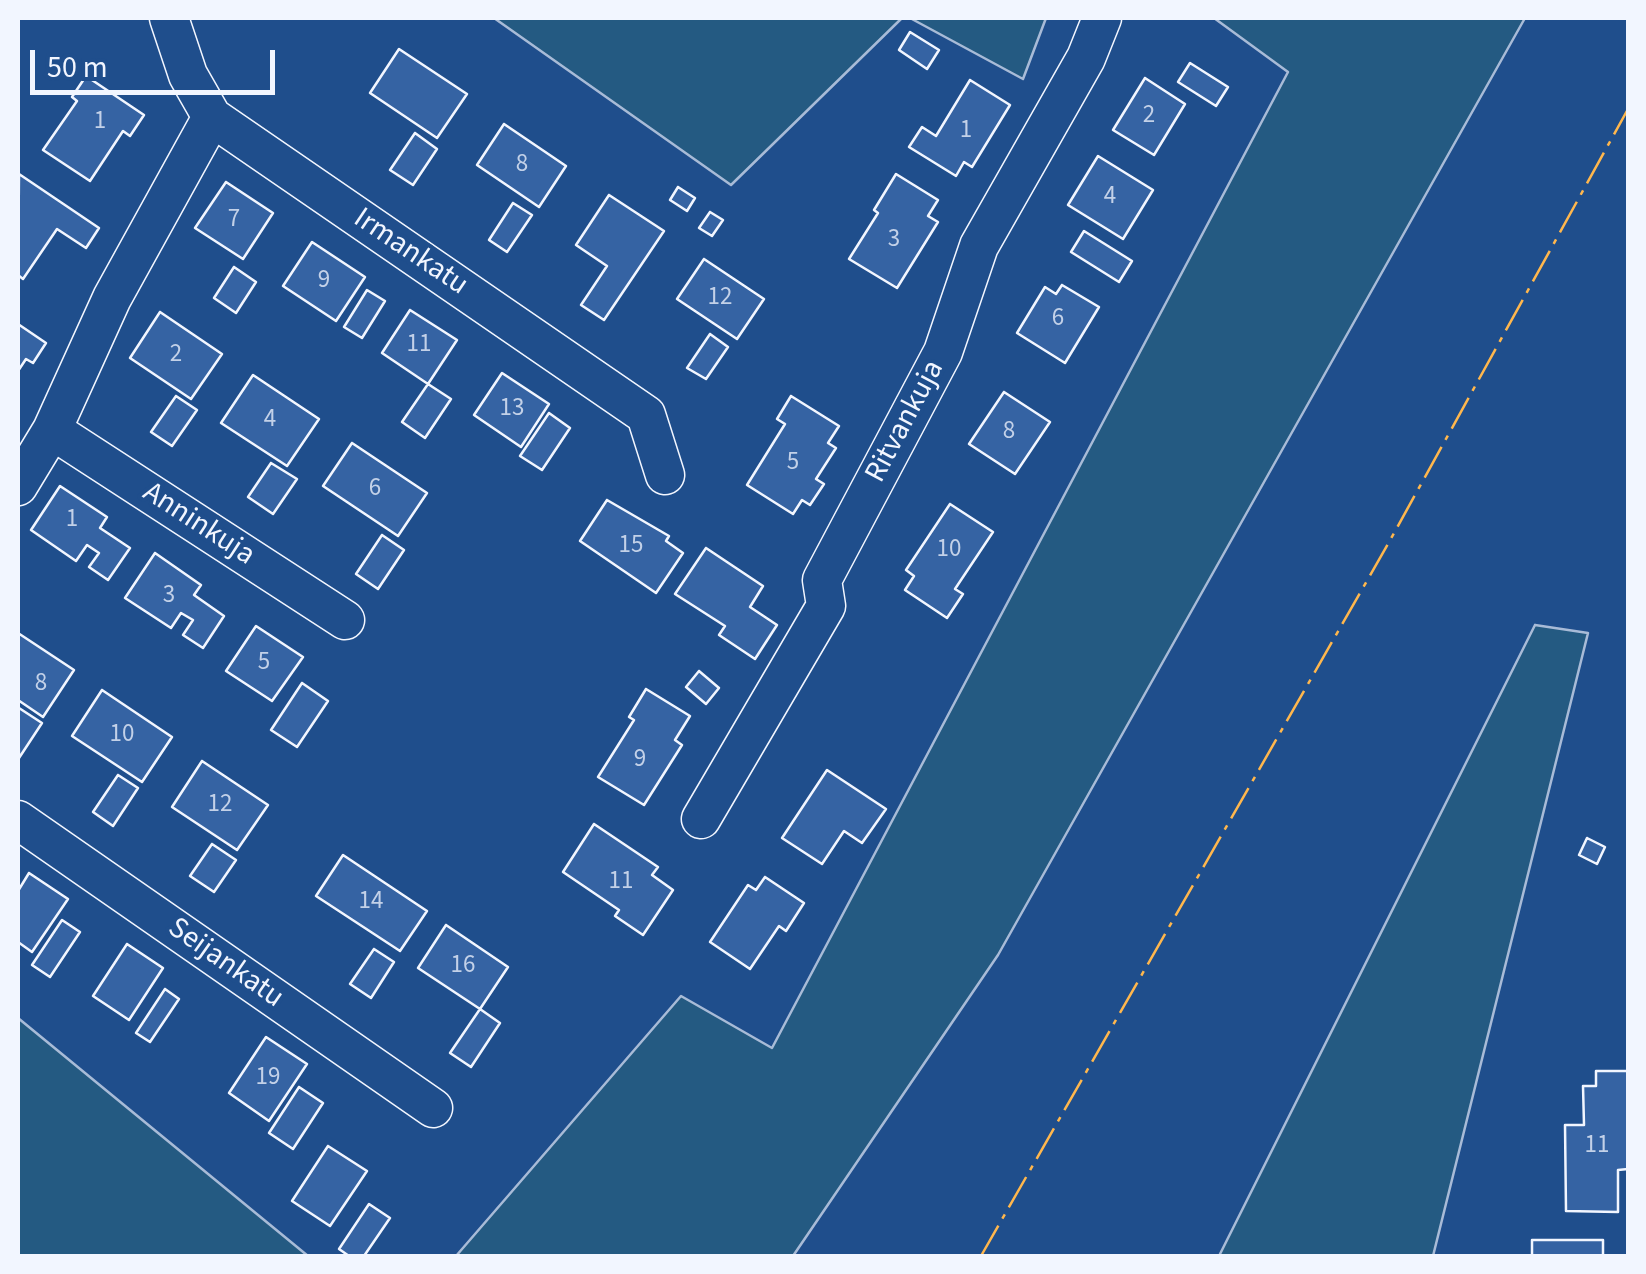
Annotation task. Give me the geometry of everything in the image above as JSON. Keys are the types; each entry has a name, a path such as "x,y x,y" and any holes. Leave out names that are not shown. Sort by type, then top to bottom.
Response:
{"street":[{"name":"Irmankatu","path":"169,18 188,75 212,117 646,415 665,475"},
{"name":"Ritvankuja","path":"702,819 826,606 822,580 944,352 979,246 1086,58 1102,18"},
{"path":"18,486 52,430 112,298 212,117"},
{"name":"Anninkuja","path":"52,430 345,620"},
{"name":"Seijankatu","path":"18,820 433,1108"}],"shaded area":[{"path":"494,18 902,18 731,185"},
{"path":"910,18 1046,18 1023,79"},
{"path":"1214,18 1525,18 998,955 793,1256 456,1256 681,996 772,1048 1288,72"},
{"path":"1535,625 1588,633 1433,1256 1219,1256"},
{"path":"18,1018 308,1256 18,1256"}],"building":[{"path":"910,32 939,50 927,69 899,50"},
{"path":"399,49 467,94 437,138 370,93"},
{"path":"1190,63 1228,87 1216,106 1178,82"},
{"path":"86,76 144,115 130,136 123,131 90,181 43,150 77,101 72,97"},
{"path":"1145,78 1185,104 1154,155 1113,130"},
{"path":"970,80 1010,105 972,167 964,162 956,176 909,147 922,127 936,136"},
{"path":"504,124 566,166 539,207 477,165"},
{"path":"415,133 437,149 413,185 390,170"},
{"path":"1098,156 1153,190 1123,239 1068,205"},
{"path":"19,174 99,228 86,248 57,229 23,279 18,275"},
{"path":"896,174 938,200 928,216 938,222 897,288 849,259 878,213 874,210"},
{"path":"226,182 273,213 243,259 195,228"},
{"path":"678,187 695,198 687,211 670,200"},
{"path":"609,195 664,231 604,320 581,305 607,266 576,245"},
{"path":"513,203 532,215 507,252 489,240"},
{"path":"710,212 723,220 712,236 699,228"},
{"path":"1084,231 1132,261 1119,282 1071,252"},
{"path":"312,242 365,277 336,321 283,286"},
{"path":"704,259 764,299 737,339 677,299"},
{"path":"234,267 256,282 236,313 214,298"},
{"path":"1062,285 1099,307 1065,363 1017,333 1045,287 1056,294"},
{"path":"367,290 385,301 362,338 344,327"},
{"path":"410,310 457,340 428,384 382,353"},
{"path":"160,312 222,354 191,399 130,358"},
{"path":"18,324 46,343 33,363 26,359 18,371"},
{"path":"710,334 728,347 706,379 687,368"},
{"path":"502,373 549,404 521,447 474,415"},
{"path":"253,375 319,419 287,466 221,423"},
{"path":"428,384 451,399 425,438 402,422"},
{"path":"1004,392 1050,422 1015,474 969,444"},
{"path":"176,396 197,410 172,446 151,432"},
{"path":"791,396 839,426 828,443 836,448 816,479 824,484 810,505 802,500 793,514 747,485 785,424 777,419"},
{"path":"549,413 570,428 542,470 520,456"},
{"path":"352,443 427,493 398,536 323,486"},
{"path":"271,463 297,479 273,514 248,497"},
{"path":"60,486 107,517 100,528 130,548 108,580 89,567 99,553 87,545 76,561 31,530"},
{"path":"607,500 669,536 666,541 683,553 656,593 580,541"},
{"path":"950,504 993,532 955,589 963,594 947,618 905,590 914,576 906,570"},
{"path":"382,535 404,550 378,589 356,574"},
{"path":"706,548 763,586 750,607 777,625 755,659 719,635 725,626 675,594"},
{"path":"155,553 201,585 194,595 224,616 203,648 183,635 193,620 181,613 171,628 125,598"},
{"path":"256,626 303,657 272,701 226,671"},
{"path":"18,633 74,670 43,717 18,700"},
{"path":"699,671 719,688 706,704 686,687"},
{"path":"302,683 328,701 297,747 271,730"},
{"path":"646,689 690,716 675,740 682,745 644,805 598,777 634,720 629,717"},
{"path":"102,690 172,737 142,782 72,736"},
{"path":"18,710 42,723 19,758"},
{"path":"202,761 268,805 237,850 172,807"},
{"path":"827,770 886,809 862,843 844,831 822,864 782,838"},
{"path":"118,775 138,788 113,826 93,812"},
{"path":"594,824 658,867 652,875 673,890 643,935 615,916 619,910 563,872"},
{"path":"1587,838 1605,847 1597,864 1579,855"},
{"path":"212,844 236,860 214,892 190,876"},
{"path":"343,855 427,911 400,951 316,896"},
{"path":"29,873 68,899 32,952 18,942 18,891"},
{"path":"765,877 804,903 786,931 779,926 750,969 710,942 748,885 756,890"},
{"path":"62,920 80,932 50,977 32,965"},
{"path":"446,925 508,967 480,1009 418,968"},
{"path":"127,944 163,968 129,1020 93,996"},
{"path":"374,949 394,962 371,998 350,984"},
{"path":"165,989 179,999 150,1042 136,1033"},
{"path":"480,1009 500,1023 471,1067 450,1053"},
{"path":"266,1037 307,1064 269,1121 229,1093"},
{"path":"1596,1071 1628,1071 1628,1169 1618,1170 1618,1212 1566,1211 1565,1125 1584,1125 1583,1086 1596,1086"},
{"path":"299,1087 323,1103 293,1149 269,1133"},
{"path":"328,1146 367,1171 330,1226 292,1201"},
{"path":"369,1204 390,1218 364,1256 349,1256 339,1249"},
{"path":"1532,1240 1603,1240 1603,1256 1532,1256"}],"power":[{"path":"981,1256 1388,544 1628,109"}]}
